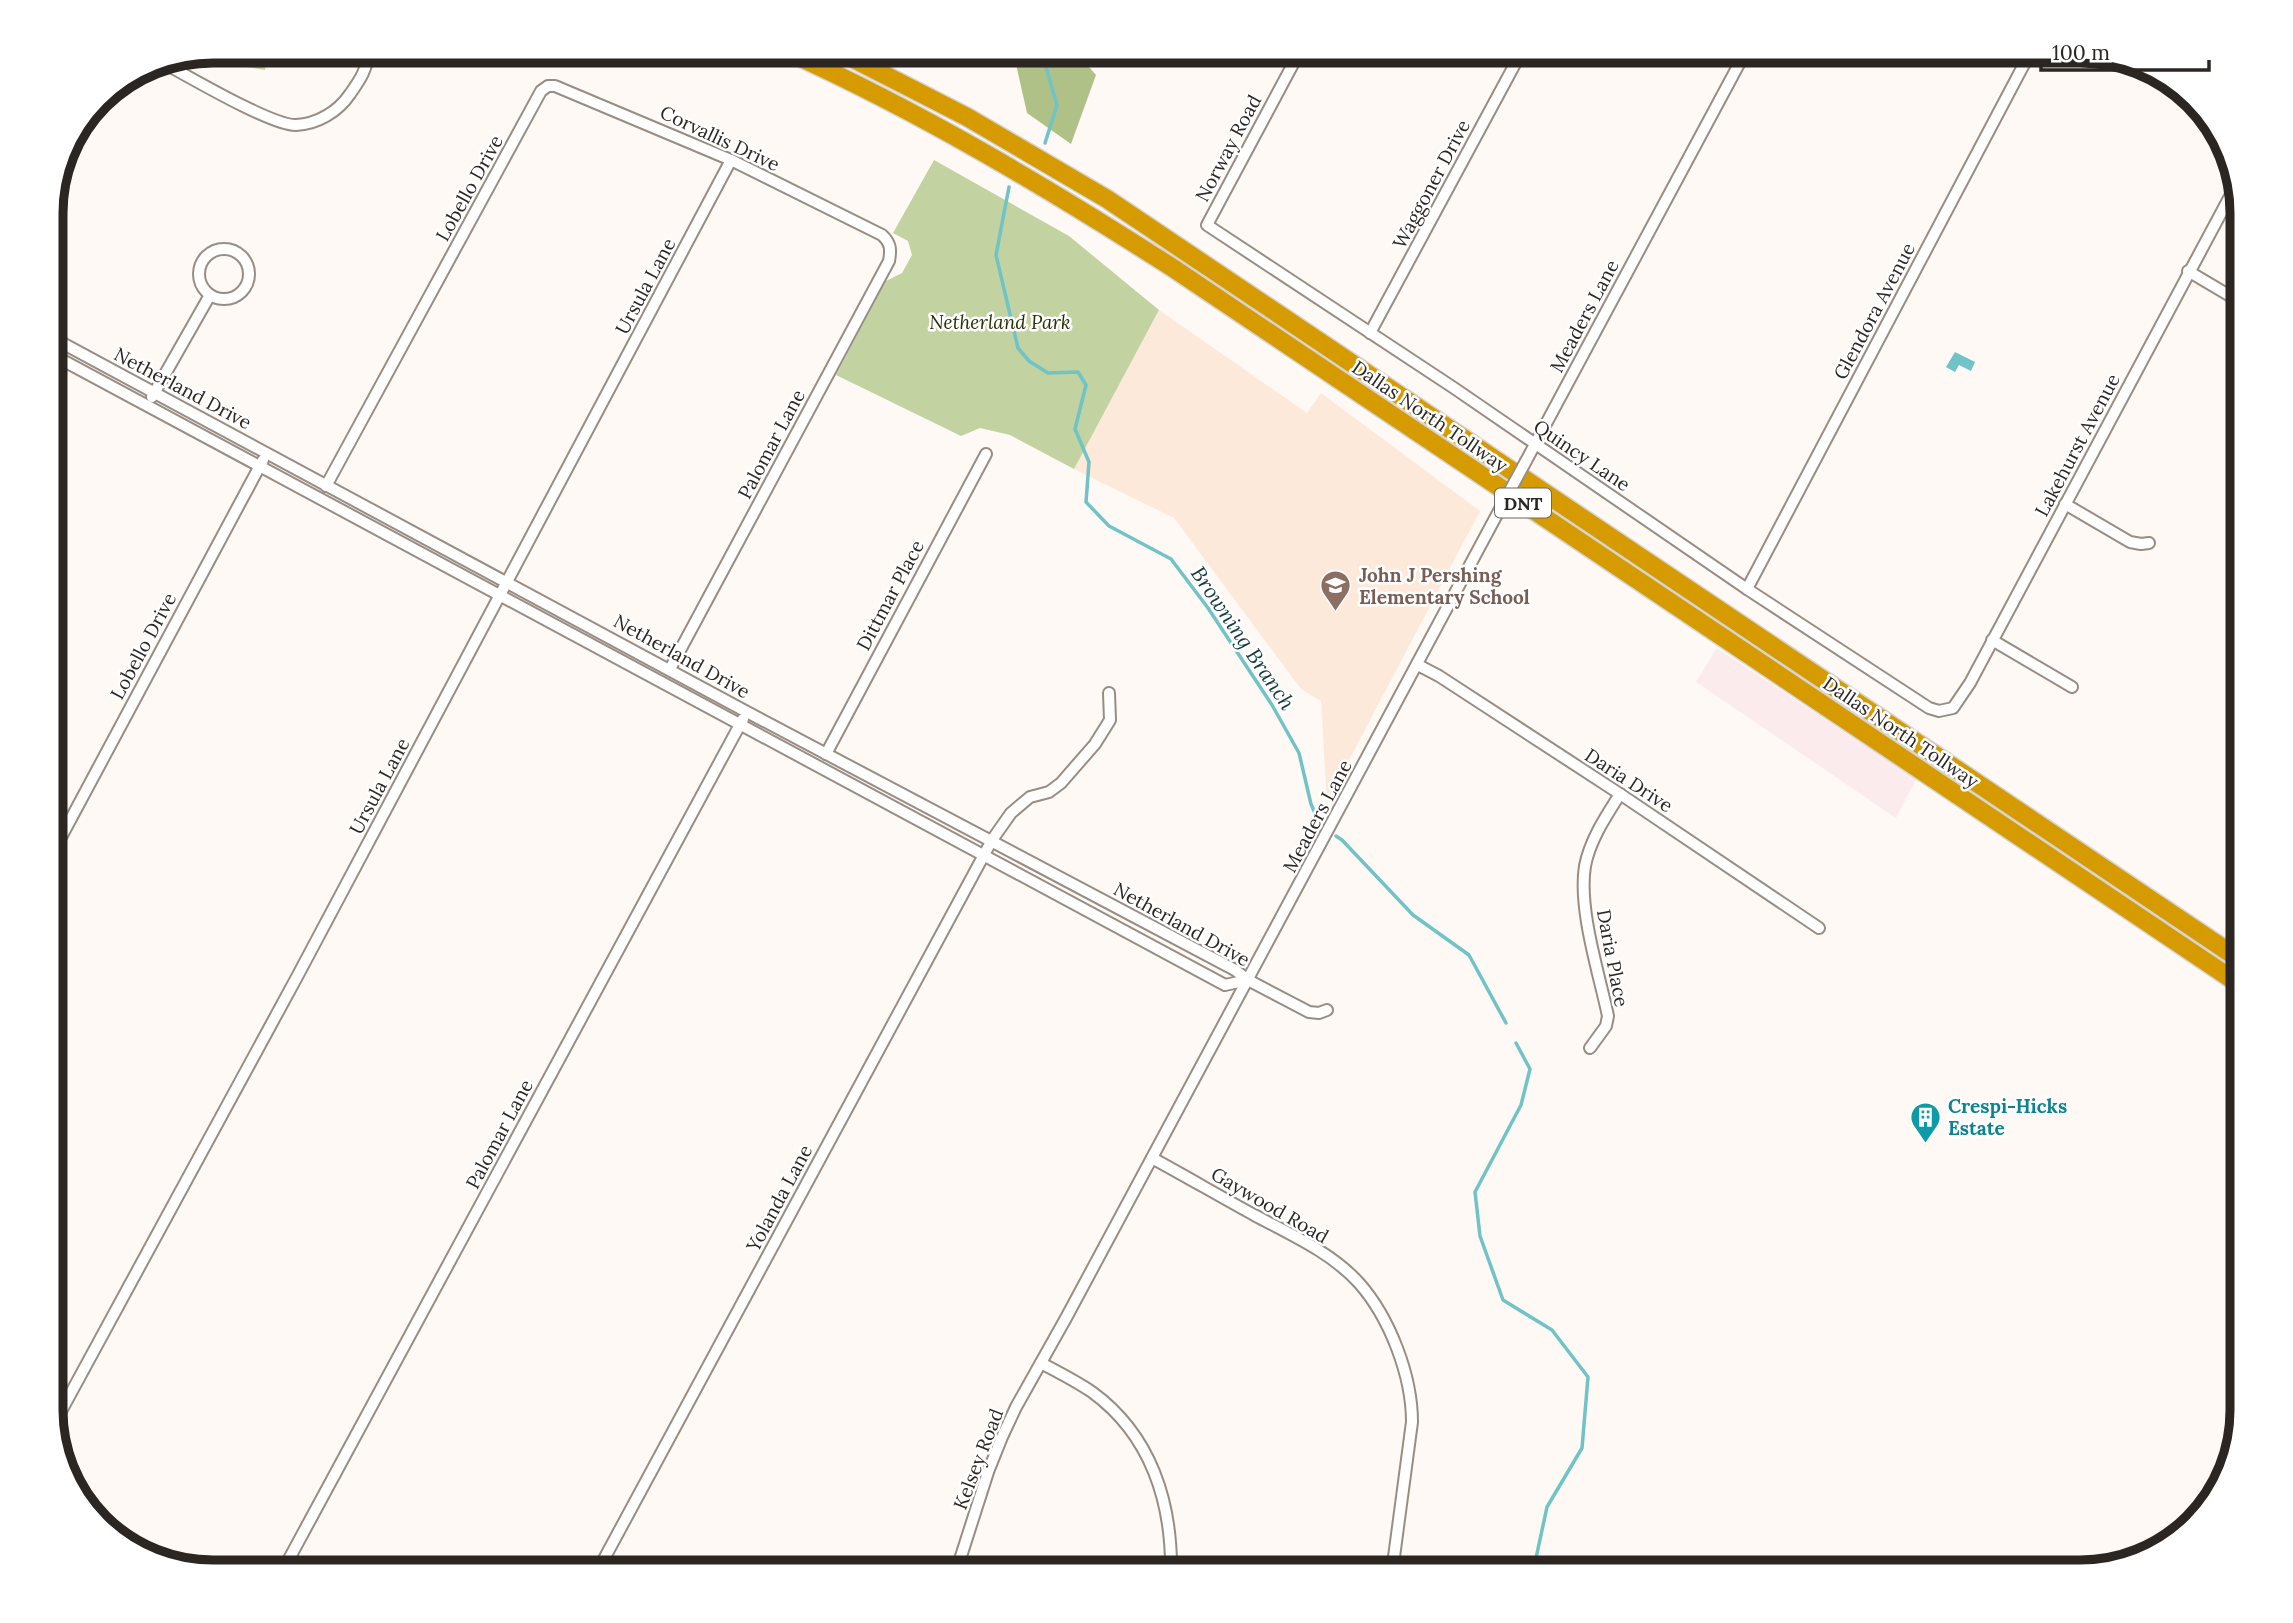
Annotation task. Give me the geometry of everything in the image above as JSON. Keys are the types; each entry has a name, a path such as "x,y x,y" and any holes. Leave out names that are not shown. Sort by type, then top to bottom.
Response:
{"highway":[{"name":"Dallas North Tollway","path":"811,63 893,102 963,140 1037,182 1173,268 2230,978"},
{"name":"Dallas North Tollway","path":"861,63 967,117 1119,207 2230,953"}],"street":[{"path":"174,68 273,120 295,125 336,111 361,78 368,63"},
{"name":"Norway Road","path":"1206,225 1294,63"},
{"name":"Waggoner Drive","path":"1370,333 1516,63"},
{"name":"Meaders Lane","path":"1041,1363 1740,63"},
{"name":"Glendora Avenue","path":"1747,589 2025,63"},
{"name":"Corvallis Drive","path":"541,91 548,86 555,86 731,160 882,235"},
{"name":"Lobello Drive","path":"326,485 541,91"},
{"name":"Ursula Lane","path":"63,1407 501,596 731,160"},
{"name":"Lakehurst Avenue","path":"1939,710 1953,708 1969,683 2229,197"},
{"name":"Quincy Lane","path":"1206,225 1536,444 1747,589 1929,708 1939,710"},
{"name":"Palomar Lane","path":"670,669 889,261 889,241 882,235"},
{"path":"230,250 243,258 250,278 242,293 220,298 210,295 199,280 198,270 211,251 230,250"},
{"path":"2188,271 2230,296"},
{"path":"147,406 210,295"},
{"name":"Netherland Drive","path":"63,343 747,712 1235,970 1248,980"},
{"path":"81,370 88,357"},
{"name":"Netherland Drive","path":"63,360 1225,985 1248,980"},
{"name":"Lobello Drive","path":"63,834 266,453"},
{"name":"Dittmar Place","path":"826,754 986,454"},
{"path":"2065,505 2130,542 2148,543"},
{"path":"380,531 388,518"},
{"path":"1992,640 2072,687"},
{"path":"621,661 629,647"},
{"name":"Daria Drive","path":"1418,665 1620,794 1819,928"},
{"name":"Yolanda Lane","path":"603,1560 992,840 1011,813 1030,797 1049,792 1061,783 1095,744 1110,720 1109,693"},
{"name":"Palomar Lane","path":"288,1560 747,712"},
{"name":"Daria Place","path":"1590,1048 1606,1026 1608,1016 1585,910 1584,868 1597,832 1620,794"},
{"path":"1248,980 1309,1012 1320,1013 1327,1010"},
{"name":"Gaywood Road","path":"1152,1158 1313,1246 1360,1284 1377,1308 1401,1358 1412,1406 1394,1560"},
{"path":"1041,1363 1094,1393 1122,1419 1136,1438 1157,1477 1166,1504 1171,1560"},
{"name":"Kelsey Road","path":"960,1560 988,1472 1016,1407 1041,1363"}],"shaded area":[{"name":"John J Pershing Elementary School","path":"1159,310 1307,413 1321,393 1480,511 1327,802 1321,701 1301,689 1174,518 1074,469"},
{"path":"1717,648 1916,779 1896,818 1696,682"}],"green space":[{"path":"222,63 266,63 265,70"},
{"path":"1016,63 1086,63 1096,75 1071,144 1027,113"},
{"name":"Netherland Park","path":"934,160 1069,236 1159,310 1074,469 1010,435 980,428 961,436 836,375 886,281 902,273 912,255 908,241 893,233"}],"water":[{"path":"1955,352 1975,362 1971,371 1959,365 1955,372 1946,367"}],"waterway":[{"name":"Browning Branch","path":"1045,63 1057,105 1045,143"},
{"name":"Browning Branch","path":"1009,187 996,255 1018,348 1029,361 1048,373 1078,372 1086,385 1075,429 1089,462 1086,502 1109,526 1171,559 1208,608 1272,705 1299,753 1311,804 1320,825"},
{"name":"Browning Branch","path":"1336,836 1413,915 1469,955 1506,1023"},
{"name":"Browning Branch","path":"1516,1043 1530,1069 1521,1105 1475,1192 1480,1236 1503,1300 1552,1330 1588,1377 1582,1448 1547,1507 1536,1560"}],"place":[{"name":"John J Pershing Elementary School","path":"1336,613"},
{"name":"Crespi-Hicks Estate","path":"1925,1144"}]}
